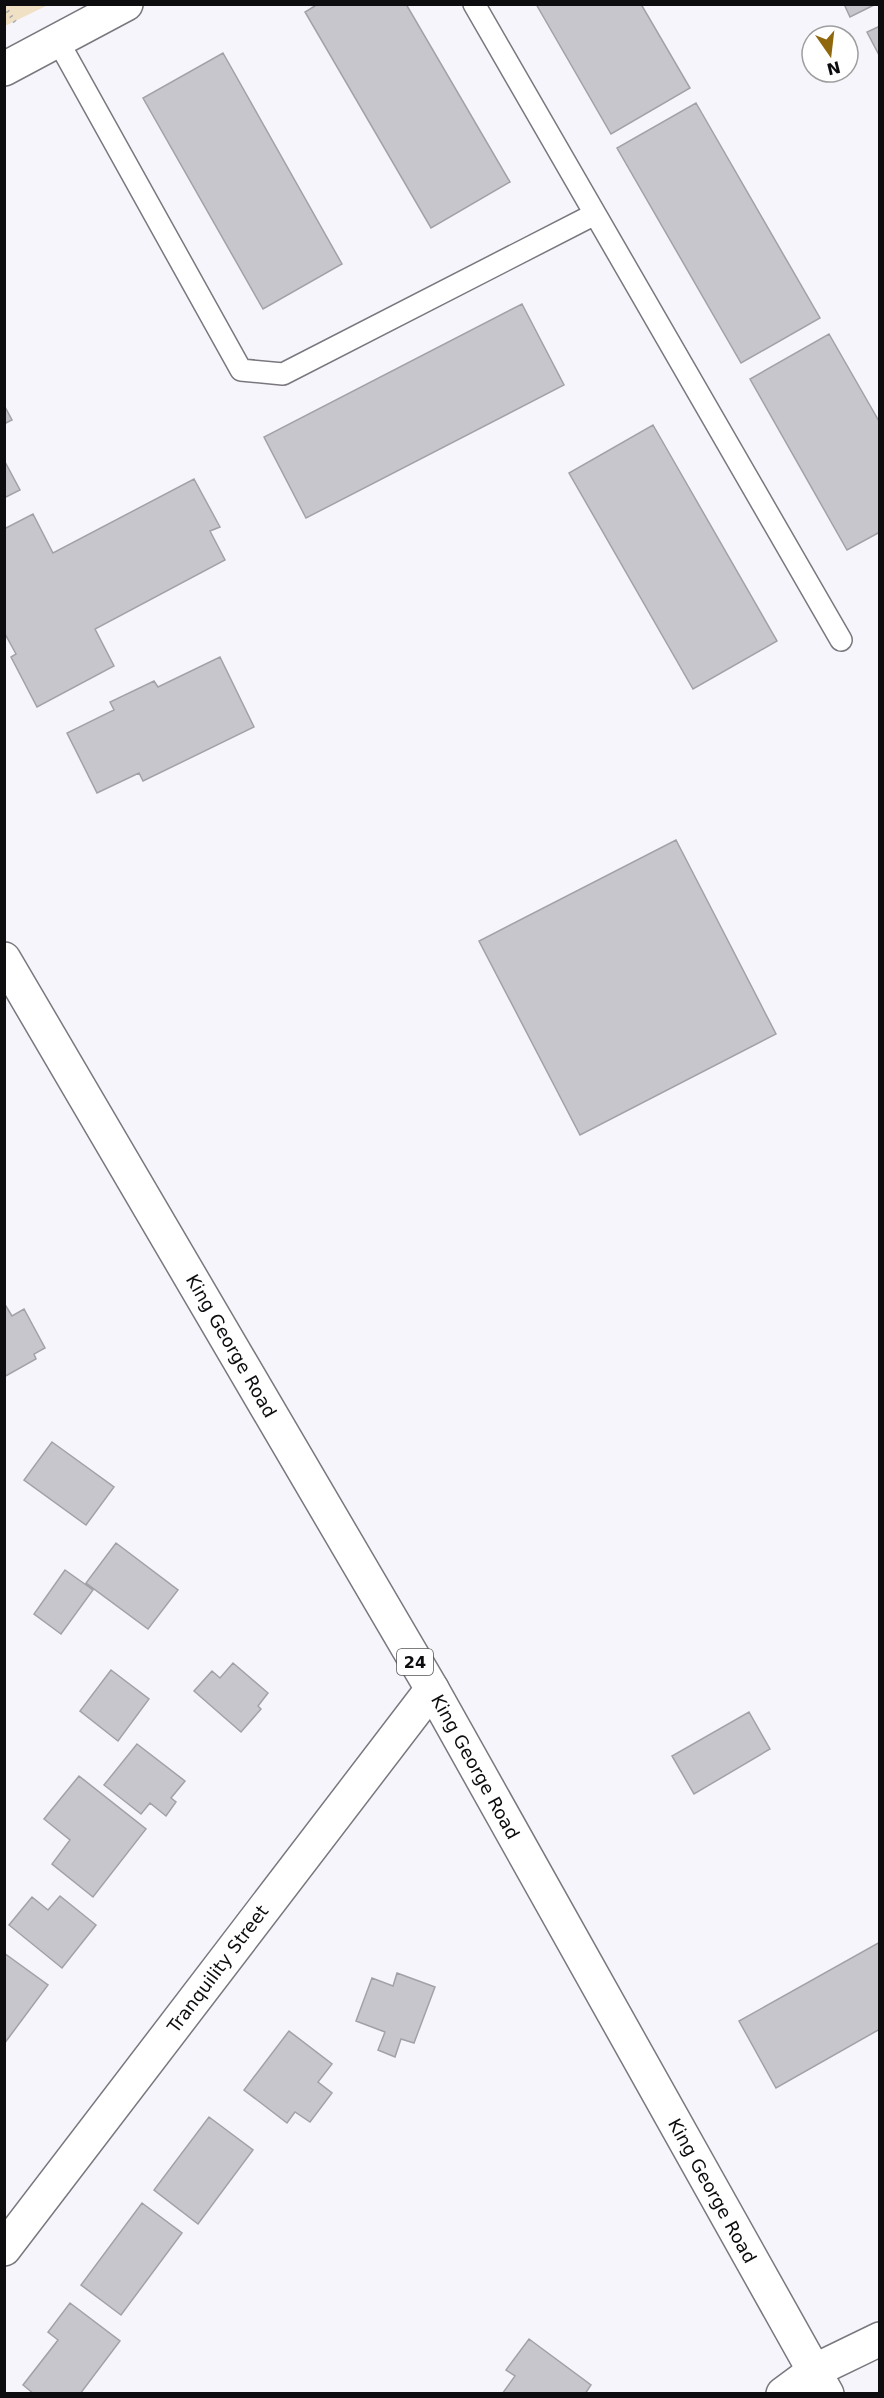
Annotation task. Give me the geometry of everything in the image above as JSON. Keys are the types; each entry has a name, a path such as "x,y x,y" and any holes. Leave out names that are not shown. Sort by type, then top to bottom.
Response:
{"main road":[{"path":"4,69 126,4"},
{"name":"King George Road","path":"4,959 432,1689 820,2382"},
{"name":"Tranquility Street","path":"4,2249 432,1689"},
{"path":"783,2394 820,2382 879,2339"}],"lane":[{"path":"474,4 841,640"},
{"path":"58,41 241,370 283,374 595,214"}],"shaded area":[{"path":"5,4 48,4 48,5 5,26"}],"building":[{"path":"318,4 406,4 510,182 431,228 305,12"},
{"path":"536,4 641,4 690,88 611,134"},
{"path":"844,4 876,4 850,17"},
{"path":"880,26 880,57 867,32"},
{"path":"223,53 342,264 263,309 143,98"},
{"path":"696,103 820,318 741,363 617,148"},
{"path":"522,304 564,385 306,518 264,437"},
{"path":"829,334 880,423 880,532 847,550 750,379"},
{"path":"4,405 12,420 4,424"},
{"path":"653,425 777,641 693,689 569,473"},
{"path":"4,460 20,490 4,498"},
{"path":"194,479 220,527 210,531 225,560 95,629 114,666 37,707 11,657 16,654 4,632 4,529 33,514 53,553"},
{"path":"220,657 254,727 143,781 139,773 97,793 67,733 114,710 110,702 154,681 158,687"},
{"path":"676,840 776,1034 580,1135 479,941"},
{"path":"4,1303 12,1316 24,1309 45,1348 34,1354 36,1359 4,1377"},
{"path":"52,1442 114,1487 86,1525 24,1480"},
{"path":"116,1543 178,1590 148,1629 86,1583"},
{"path":"65,1570 93,1590 61,1634 34,1614"},
{"path":"233,1663 268,1693 258,1706 261,1709 241,1732 194,1691 212,1671 220,1678"},
{"path":"111,1670 149,1699 118,1741 80,1711"},
{"path":"749,1712 770,1749 694,1794 672,1756"},
{"path":"137,1744 185,1781 171,1798 176,1802 166,1816 150,1803 141,1814 104,1785"},
{"path":"79,1776 146,1829 93,1897 52,1864 70,1840 44,1819"},
{"path":"60,1896 96,1925 62,1968 9,1925 32,1897 48,1910"},
{"path":"880,1942 880,2029 776,2088 739,2021"},
{"path":"4,1953 48,1985 4,2044"},
{"path":"397,1973 435,1987 414,2043 401,2039 395,2057 378,2050 385,2032 356,2021 372,1978 393,1986"},
{"path":"289,2031 332,2064 318,2082 332,2093 310,2122 295,2112 287,2123 244,2090"},
{"path":"209,2117 253,2150 198,2224 154,2190"},
{"path":"142,2203 182,2233 121,2315 81,2285"},
{"path":"70,2303 120,2341 80,2394 34,2394 23,2385 58,2340 48,2332"},
{"path":"529,2339 591,2385 585,2394 502,2394 515,2376 506,2370"}]}
